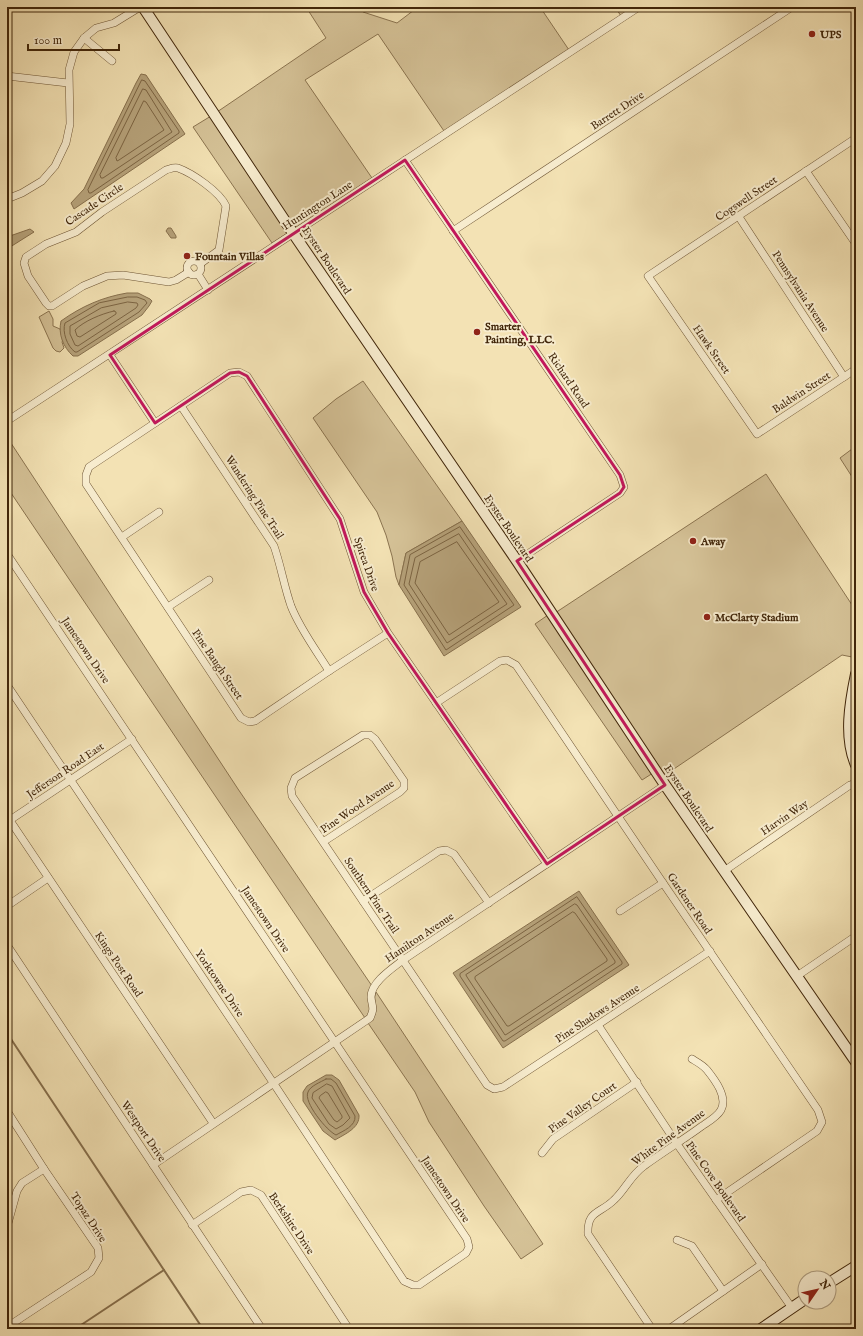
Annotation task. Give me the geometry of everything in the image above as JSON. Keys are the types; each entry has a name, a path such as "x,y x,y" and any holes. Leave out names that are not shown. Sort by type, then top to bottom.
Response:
{"street":[{"path":"7,199 22,194 42,180 55,166 66,143 70,124 68,70 74,52 84,38 96,28 114,23 142,7"},
{"name":"Eyster Boulevard","path":"142,7 293,233 517,561 665,785 856,1062"},
{"name":"Huntington Lane","path":"7,421 110,355 293,233 639,7"},
{"name":"Barrett Drive","path":"453,230 792,7"},
{"path":"84,38 112,61"},
{"path":"7,76 68,83"},
{"name":"Cogswell Street","path":"648,276 856,138"},
{"name":"Richard Road","path":"406,160 620,475 624,486 620,493 517,561"},
{"name":"Cascade Circle","path":"172,168 177,168 194,176 217,194 226,206 219,250 200,264 196,261 190,262 187,267 189,272 176,280 169,282 123,275 107,276 90,282 52,306 49,306 46,303 24,268 26,257 46,244 76,232 102,212 166,170 172,168"},
{"path":"806,171 856,244"},
{"name":"Pennsylvania Avenue","path":"739,217 844,377"},
{"path":"198,274 201,270 200,264"},
{"path":"189,272 192,275 198,274"},
{"path":"198,274 208,290"},
{"name":"Hawk Street","path":"648,276 757,434"},
{"path":"110,355 155,423"},
{"name":"Baldwin Street","path":"757,434 856,369"},
{"name":"Spirea Drive","path":"86,475 89,467 230,373 239,372 247,376 340,520 364,592 388,633 547,864"},
{"name":"Wandering Pine Trail","path":"181,406 274,546 294,612 299,623 329,671"},
{"name":"Pine Baugh Street","path":"86,475 86,484 241,718 249,722 255,721 388,633"},
{"path":"122,537 159,512"},
{"name":"Jamestown Drive","path":"7,554 467,1239 469,1247 466,1252 419,1285"},
{"path":"168,607 209,580"},
{"name":"Gardener Road","path":"436,703 500,661 507,660 516,664 818,1110 822,1122 817,1132 716,1200"},
{"path":"855,760 849,726 851,698 856,674"},
{"name":"Yorktowne Drive","path":"7,685 404,1281 413,1285 419,1285"},
{"name":"Pine Wood Avenue","path":"291,788 295,778 363,735 370,735 375,739 404,781 404,788 400,792 323,842"},
{"name":"Jefferson Road East","path":"8,819 70,781 132,739"},
{"name":"Harvin Way","path":"724,870 856,783"},
{"name":"Hamilton Avenue","path":"153,1164 370,1018 374,1010 371,995 376,986 384,975 403,960 665,785"},
{"name":"Southern Pine Trail","path":"291,788 292,796 323,842 487,1085 494,1089"},
{"name":"Kings Post Road","path":"8,819 213,1123"},
{"path":"363,901 439,851 446,850 454,854 489,903"},
{"path":"7,906 48,878"},
{"path":"620,911 663,883"},
{"path":"797,976 856,936"},
{"name":"Westport Drive","path":"7,945 262,1329"},
{"name":"Pine Shadows Avenue","path":"494,1089 503,1087 710,951"},
{"name":"Pine Cove Boulevard","path":"598,1025 677,1144 792,1308"},
{"name":"White Pine Avenue","path":"652,1329 588,1234 587,1225 590,1218 614,1200 629,1180 642,1167 714,1118 721,1111 724,1101 722,1092 706,1069 692,1059"},
{"name":"Pine Valley Court","path":"542,1153 553,1139 637,1082"},
{"name":"Topaz Drive","path":"7,1111 44,1169 98,1248 99,1258 91,1272 7,1327"},
{"path":"7,1227 22,1183 44,1169"},
{"name":"Berkshire Drive","path":"192,1225 241,1192 251,1190 261,1195 349,1329"},
{"path":"677,1240 692,1246 723,1291"},
{"path":"669,1329 762,1264"},
{"path":"837,1278 856,1266"},
{"path":"761,1329 797,1305"}],"highlighted area":[{"path":"405,160 620,475 624,487 620,493 517,561 665,785 547,864 388,633 364,592 340,519 247,376 239,372 230,373 155,423 110,355"}],"shaded area":[{"path":"306,7 360,7 363,12 397,23 418,7 540,7 569,50 444,131 378,34 305,80 372,178 295,228 217,112 326,38"},
{"path":"615,7 634,7 621,16"},
{"path":"211,116 289,232 272,243 193,127"},
{"path":"49,311 53,319 53,326 60,329 64,338 62,342 64,348 60,352 53,348 39,317"},
{"path":"363,381 462,521 406,553 399,585 386,535 377,512 313,418 336,399"},
{"path":"7,437 238,789 372,986 370,1007 368,1015 365,1018 9,490 7,491"},
{"path":"856,446 856,483 840,458"},
{"name":"McClarty Stadium","path":"766,474 856,611 856,648 852,657 842,655 665,775 555,613"},
{"path":"548,615 653,773 642,780 535,624"},
{"path":"376,992 543,1244 521,1259 429,1122 415,1092 368,1023 376,1011"}],"water":[{"path":"141,74 146,75 185,134 74,209 71,203 84,189"},
{"path":"168,228 171,228 176,238 171,238 166,231"},
{"path":"30,229 34,232 7,249 7,237"},
{"path":"127,293 138,293 152,301 142,315 78,356 73,356 66,349 62,340 60,331 61,321 93,303"},
{"path":"462,521 521,607 444,656 399,585 406,553"},
{"path":"579,891 629,965 503,1048 453,973"},
{"path":"326,1075 332,1075 339,1080 359,1115 357,1124 347,1133 335,1140 323,1131 303,1101 303,1092 307,1086"}],"waterway":[{"path":"7,1033 203,1329"},
{"path":"75,1329 164,1270"}],"place":[{"name":"UPS","path":"812,34"},
{"name":"Fountain Villas","path":"187,256"},
{"name":"Smarter Painting, LLC.","path":"477,332"},
{"name":"Away","path":"693,541"},
{"name":"McClarty Stadium","path":"707,617"}]}
